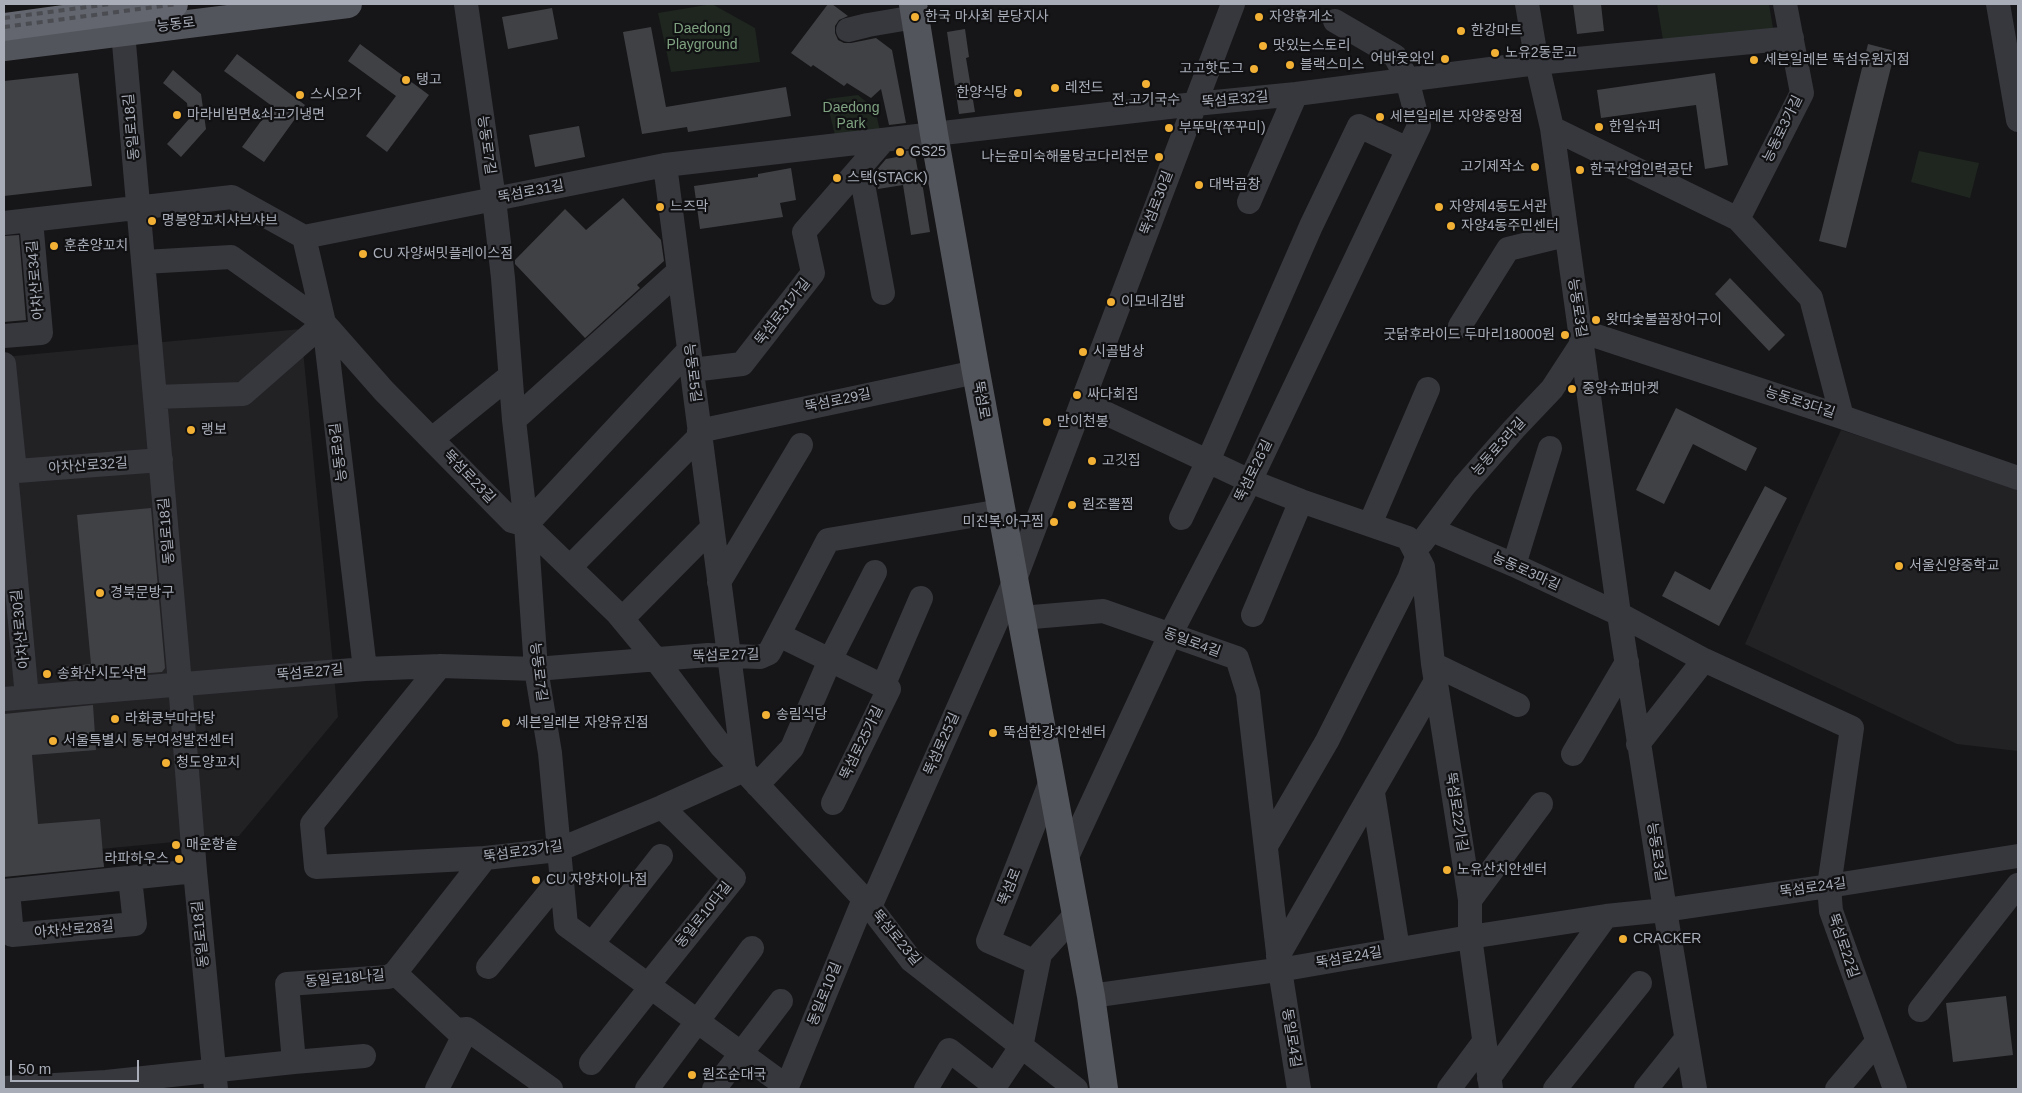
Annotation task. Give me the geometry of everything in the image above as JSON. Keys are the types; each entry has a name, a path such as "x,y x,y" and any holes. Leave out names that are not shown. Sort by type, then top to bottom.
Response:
{"highway":[{"path":"4,17 103,4"},
{"path":"4,27 174,4"}],"main road":[{"name":"능동로","path":"4,47 348,4"},
{"name":"뚝섬로","path":"914,10 976,372 1091,996 1104,1089"}],"street":[{"name":"능동로7길","path":"466,4 494,199 503,278 514,420 526,524 536,669 550,753 558,850"},
{"name":"뚝섬로30길","path":"1014,582 1232,4"},
{"name":"능동로3길","path":"1527,4 1537,63 1552,128 1565,235 1582,337 1638,744 1695,1089"},
{"name":"능동로3가길","path":"1738,219 1802,93 1785,4"},
{"path":"1998,4 2018,120"},
{"name":"뚝섬로","path":"848,30 914,10"},
{"name":"뚝섬로26길","path":"1066,859 1170,635 1250,481 1419,126 1406,79 1395,56 1334,21"},
{"name":"동일로18길","path":"123,32 156,397 195,871 215,1080"},
{"name":"뚝섬로32길","path":"934,134 1296,94 1537,63 1792,38"},
{"path":"1249,202 1296,94"},
{"path":"1181,518 1311,226 1359,126 1408,149"},
{"path":"1552,128 1738,219 1810,298 1842,417"},
{"name":"뚝섬로31길","path":"304,237 665,165 934,134"},
{"name":"뚝섬로31가길","path":"690,360 742,364 813,273 804,232 884,140"},
{"name":"능동로5길","path":"665,165 728,656 751,778"},
{"path":"860,168 883,293"},
{"path":"139,206 232,197 304,237"},
{"name":"아차산로34길","path":"4,223 139,206"},
{"name":"아차산로34길","path":"4,336 40,333 31,220"},
{"path":"1460,326 1508,249 1565,235"},
{"name":"능동로9길","path":"304,237 324,323 365,669"},
{"name":"뚝섬로23길","path":"144,262 231,257 324,323 384,391 512,521 526,524 622,619 657,660 721,746 867,903 911,960 1076,1089"},
{"path":"514,420 679,272"},
{"path":"156,397 243,394 324,323"},
{"name":"능동로3다길","path":"1582,337 1842,417 2018,478"},
{"name":"능동로3라길","path":"1413,548 1432,530 1464,486 1552,389 1582,337"},
{"path":"526,524 690,360"},
{"path":"4,364 8,472"},
{"name":"뚝섬로29길","path":"700,434 976,372"},
{"path":"432,439 510,376"},
{"path":"1370,524 1428,389"},
{"path":"1082,402 1250,481 1301,501 1370,524 1413,548 1409,579 1327,741 1266,846"},
{"path":"570,567 700,434"},
{"path":"719,582 801,445"},
{"path":"1514,565 1550,448"},
{"name":"아차산로32길","path":"8,472 161,460"},
{"name":"아차산로30길","path":"8,472 27,697"},
{"path":"1253,615 1301,501"},
{"name":"뚝섬로27길","path":"180,684 365,669 440,666 536,669 708,655 760,657 769,653 828,540 1001,511"},
{"path":"622,619 712,528"},
{"name":"능동로3마길","path":"1432,530 1514,565 1619,614"},
{"name":"뚝섬로22가길","path":"1413,548 1422,567 1435,672 1470,900 1470,937 1490,1084"},
{"path":"751,778 792,748 830,660 875,572"},
{"name":"뚝섬로25길","path":"867,903 1014,582"},
{"name":"뚝섬로25가길","path":"883,686 920,598"},
{"name":"동일로4길","path":"1021,618 1102,611 1237,658 1248,693 1279,963 1299,1089"},
{"path":"1619,614 1704,660 1638,744"},
{"name":"뚝섬로25가길","path":"779,635 889,689 833,803"},
{"name":"뚝섬로22길","path":"1704,660 1852,728 1829,886 1830,911 1895,1089"},
{"path":"1573,754 1627,662"},
{"name":"뚝섬로23가길","path":"440,666 312,824 316,867 486,858 558,850 662,807 751,778"},
{"path":"1279,963 1373,793 1435,672 1518,705"},
{"path":"4,699 180,684"},
{"name":"뚝섬로","path":"1038,963 988,941 1051,781"},
{"path":"1373,793 1398,949"},
{"path":"1470,900 1541,804"},
{"name":"동일로10다길","path":"591,1063 734,878 662,807"},
{"path":"558,850 566,925 786,1088"},
{"path":"592,944 661,856"},
{"name":"뚝섬로24길","path":"1091,996 1279,963 1398,949 1606,916 1665,910 2018,856"},
{"name":"동일로18나길","path":"294,1062 287,984 388,977 395,973 486,858"},
{"name":"아차산로28길","path":"130,878 134,924 12,935 6,891 195,871"},
{"path":"488,966 561,878"},
{"path":"1920,1010 2018,885"},
{"name":"동일로10길","path":"786,1088 867,903"},
{"path":"926,1089 949,1050 994,1087 1021,1047 1040,954 1076,914"},
{"path":"1490,1084 1606,916"},
{"path":"647,1089 752,948"},
{"path":"395,973 456,1030 467,1030 529,1082 551,1089"},
{"path":"1556,1089 1640,984"},
{"path":"714,1089 781,1001"},
{"path":"437,1089 467,1030"},
{"path":"1646,1089 1686,1039"},
{"path":"1449,1089 1484,1042"},
{"path":"1837,1089 1877,1042"},
{"path":"18,1088 107,1086 215,1080 294,1062 364,1056"}],"shaded area":[{"path":"301,329 338,717 239,836 4,858 4,357"},
{"name":"서울신양중학교","path":"1841,430 2018,488 2018,751 1957,744 1745,644"}],"green space":[{"name":"Daedong Playground","path":"712,4 755,28 760,62 671,72 658,13"},
{"path":"1657,4 1769,4 1774,34 1663,40"},
{"name":"Daedong Park","path":"858,95 875,109 881,135 836,139 826,99"},
{"path":"1919,151 1979,163 1970,198 1911,182"}],"building":[{"path":"828,4 832,4 848,16 839,20 835,26 838,40 844,43 851,43 876,38 892,50 906,123 889,125 881,89 871,98 847,83 844,86 791,53"},
{"path":"1573,4 1601,4 1604,31 1577,34"},
{"path":"552,8 558,39 508,49 502,17"},
{"path":"651,27 666,107 786,87 791,116 688,132 687,127 642,134 623,32"},
{"path":"965,29 969,57 966,58 975,112 959,114 947,32"},
{"path":"360,44 429,95 387,152 366,136 396,96 348,61"},
{"path":"1868,44 1895,51 1846,248 1819,241"},
{"path":"237,54 305,105 264,162 242,147 272,106 224,71"},
{"path":"173,70 201,94 206,129 181,157 167,144 189,119 187,103 163,83"},
{"path":"78,73 92,186 4,196 4,81"},
{"path":"1715,73 1728,165 1705,169 1696,105 1601,118 1597,90"},
{"path":"579,126 585,157 535,167 529,135"},
{"path":"914,150 920,182 922,182 930,232 911,235 903,185 878,189 875,172 886,159 897,157 896,152"},
{"path":"791,168 796,200 780,203 783,217 700,229 694,186 758,177 758,174"},
{"path":"623,198 661,240 664,261 637,285 640,288 585,338 515,264 515,260 565,209 586,230"},
{"path":"19,235 26,320 4,322 4,236"},
{"path":"1730,278 1785,335 1769,351 1715,294"},
{"path":"1676,408 1757,448 1746,471 1693,444 1664,504 1636,490"},
{"path":"1765,486 1787,498 1719,626 1662,596 1675,571 1710,590"},
{"path":"151,508 165,668 162,672 65,680 64,667 91,664 77,515"},
{"path":"93,705 96,750 32,755 38,824 100,819 104,867 4,877 4,714"},
{"path":"2006,996 2013,1055 1953,1062 1946,1003"}],"railway":[{"path":"4,18 110,4"},
{"path":"4,27 177,4"}],"place":[{"name":"한국 마사회 분당지사","path":"915,17"},
{"name":"자양휴게소","path":"1259,17"},
{"name":"한강마트","path":"1461,31"},
{"name":"맛있는스토리","path":"1263,46"},
{"name":"노유2동문고","path":"1495,53"},
{"name":"어바웃와인","path":"1445,59"},
{"name":"세븐일레븐 뚝섬유원지점","path":"1754,60"},
{"name":"블랙스미스","path":"1290,65"},
{"name":"고고핫도그","path":"1254,69"},
{"name":"탱고","path":"406,80"},
{"name":"전.고기국수","path":"1146,84"},
{"name":"레전드","path":"1055,88"},
{"name":"한양식당","path":"1018,93"},
{"name":"스시오가","path":"300,95"},
{"name":"마라비빔면&쇠고기냉면","path":"177,115"},
{"name":"세븐일레븐 자양중앙점","path":"1380,117"},
{"name":"한일슈퍼","path":"1599,127"},
{"name":"부뚜막(쭈꾸미)","path":"1169,128"},
{"name":"GS25","path":"900,152"},
{"name":"나는윤미숙해물탕코다리전문","path":"1159,157"},
{"name":"고기제작소","path":"1535,167"},
{"name":"한국산업인력공단","path":"1580,170"},
{"name":"스택(STACK)","path":"837,178"},
{"name":"대박곱창","path":"1199,185"},
{"name":"느즈막","path":"660,207"},
{"name":"자양제4동도서관","path":"1439,207"},
{"name":"명봉양꼬치샤브샤브","path":"152,221"},
{"name":"자양4동주민센터","path":"1451,226"},
{"name":"훈춘양꼬치","path":"54,246"},
{"name":"CU 자양써밋플레이스점","path":"363,254"},
{"name":"이모네김밥","path":"1111,302"},
{"name":"왓따숯불꼼장어구이","path":"1596,320"},
{"name":"굿닭후라이드 두마리18000원","path":"1565,335"},
{"name":"시골밥상","path":"1083,352"},
{"name":"중앙슈퍼마켓","path":"1572,389"},
{"name":"싸다회집","path":"1077,395"},
{"name":"만이천봉","path":"1047,422"},
{"name":"랭보","path":"191,430"},
{"name":"고깃집","path":"1092,461"},
{"name":"원조뽈찜","path":"1072,505"},
{"name":"미진복.아구찜","path":"1054,522"},
{"name":"서울신양중학교","path":"1899,566"},
{"name":"경북문방구","path":"100,593"},
{"name":"송화산시도삭면","path":"47,674"},
{"name":"송림식당","path":"766,715"},
{"name":"라화쿵부마라탕","path":"115,719"},
{"name":"세븐일레븐 자양유진점","path":"506,723"},
{"name":"뚝섬한강치안센터","path":"993,733"},
{"name":"서울특별시 동부여성발전센터","path":"53,741"},
{"name":"청도양꼬치","path":"166,763"},
{"name":"매운향솥","path":"176,845"},
{"name":"라파하우스","path":"179,859"},
{"name":"노유산치안센터","path":"1447,870"},
{"name":"CU 자양차이나점","path":"536,880"},
{"name":"CRACKER","path":"1623,939"},
{"name":"원조순대국","path":"692,1075"}]}
